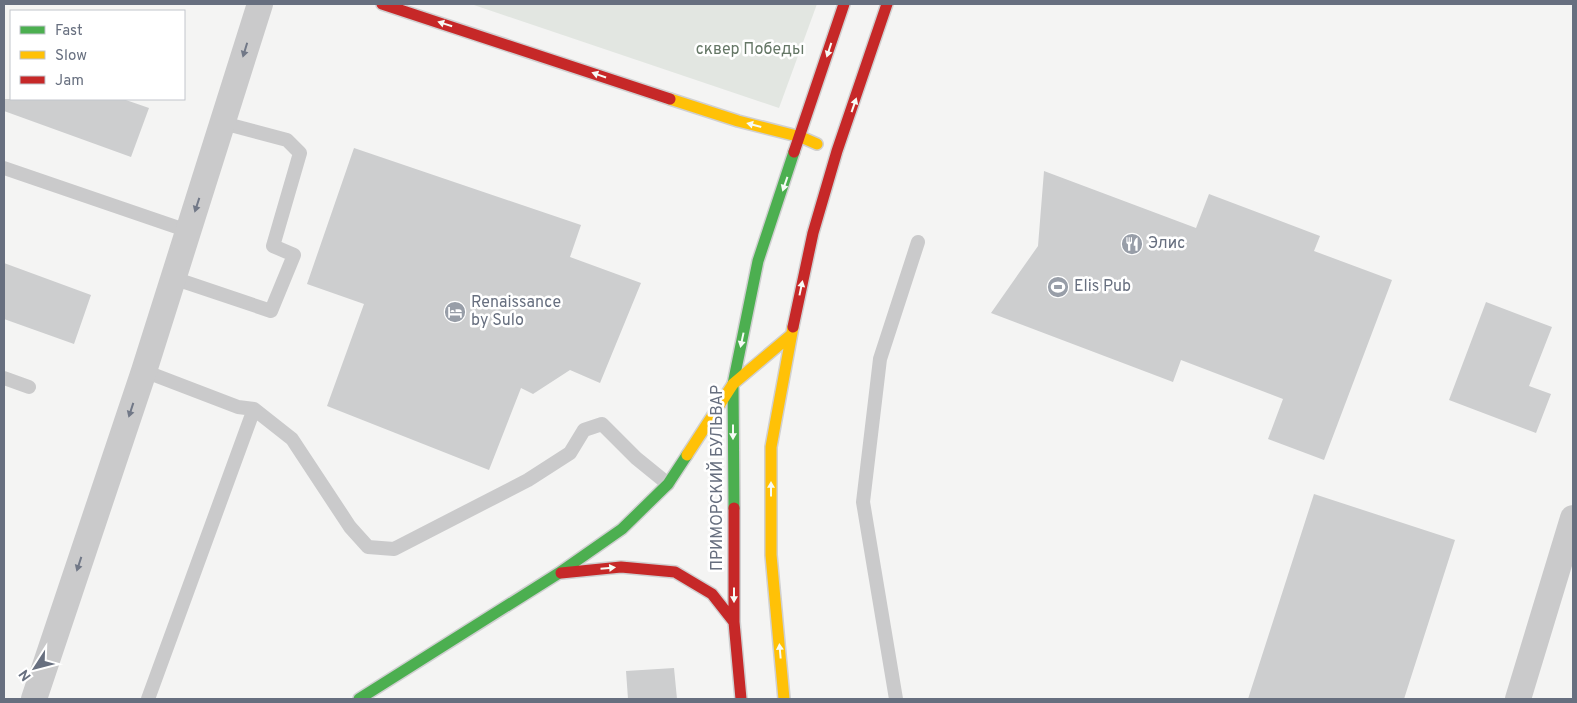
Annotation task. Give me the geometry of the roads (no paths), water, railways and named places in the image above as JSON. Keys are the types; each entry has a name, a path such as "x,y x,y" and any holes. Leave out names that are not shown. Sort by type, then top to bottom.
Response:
{"street":[{"path":"34,699 144,371 260,4"},
{"path":"382,4 670,100 801,138 837,151"},
{"name":"ПРИМОРСКИЙ БУЛЬВАР","path":"740,699 734,622 733,384 758,261 801,138 844,4"},
{"path":"784,699 771,555 772,447 791,335 813,233 837,151 887,4"},
{"path":"359,699 559,573 622,529 668,484 733,384 791,335"},
{"path":"1518,699 1573,518"},
{"path":"559,573 621,567 675,572 712,594 734,622"}],"lane":[{"path":"173,278 271,311 294,255 273,246 300,153 287,140 223,123"},
{"path":"4,168 188,231"},
{"path":"896,699 863,502 880,359 918,242"},
{"path":"144,371 238,406 254,409 292,439 350,527 368,547 394,550 528,480 570,453 584,430 602,424 636,458 668,484"},
{"path":"4,378 29,387"},
{"path":"148,699 254,409"}],"place":[{"name":"Элис","path":"1132,244"},
{"name":"Elis Pub","path":"1058,287"},
{"name":"Renaissance by Sulo","path":"455,312"}],"park label":[{"name":"сквер Победы","path":"750,50"}]}
